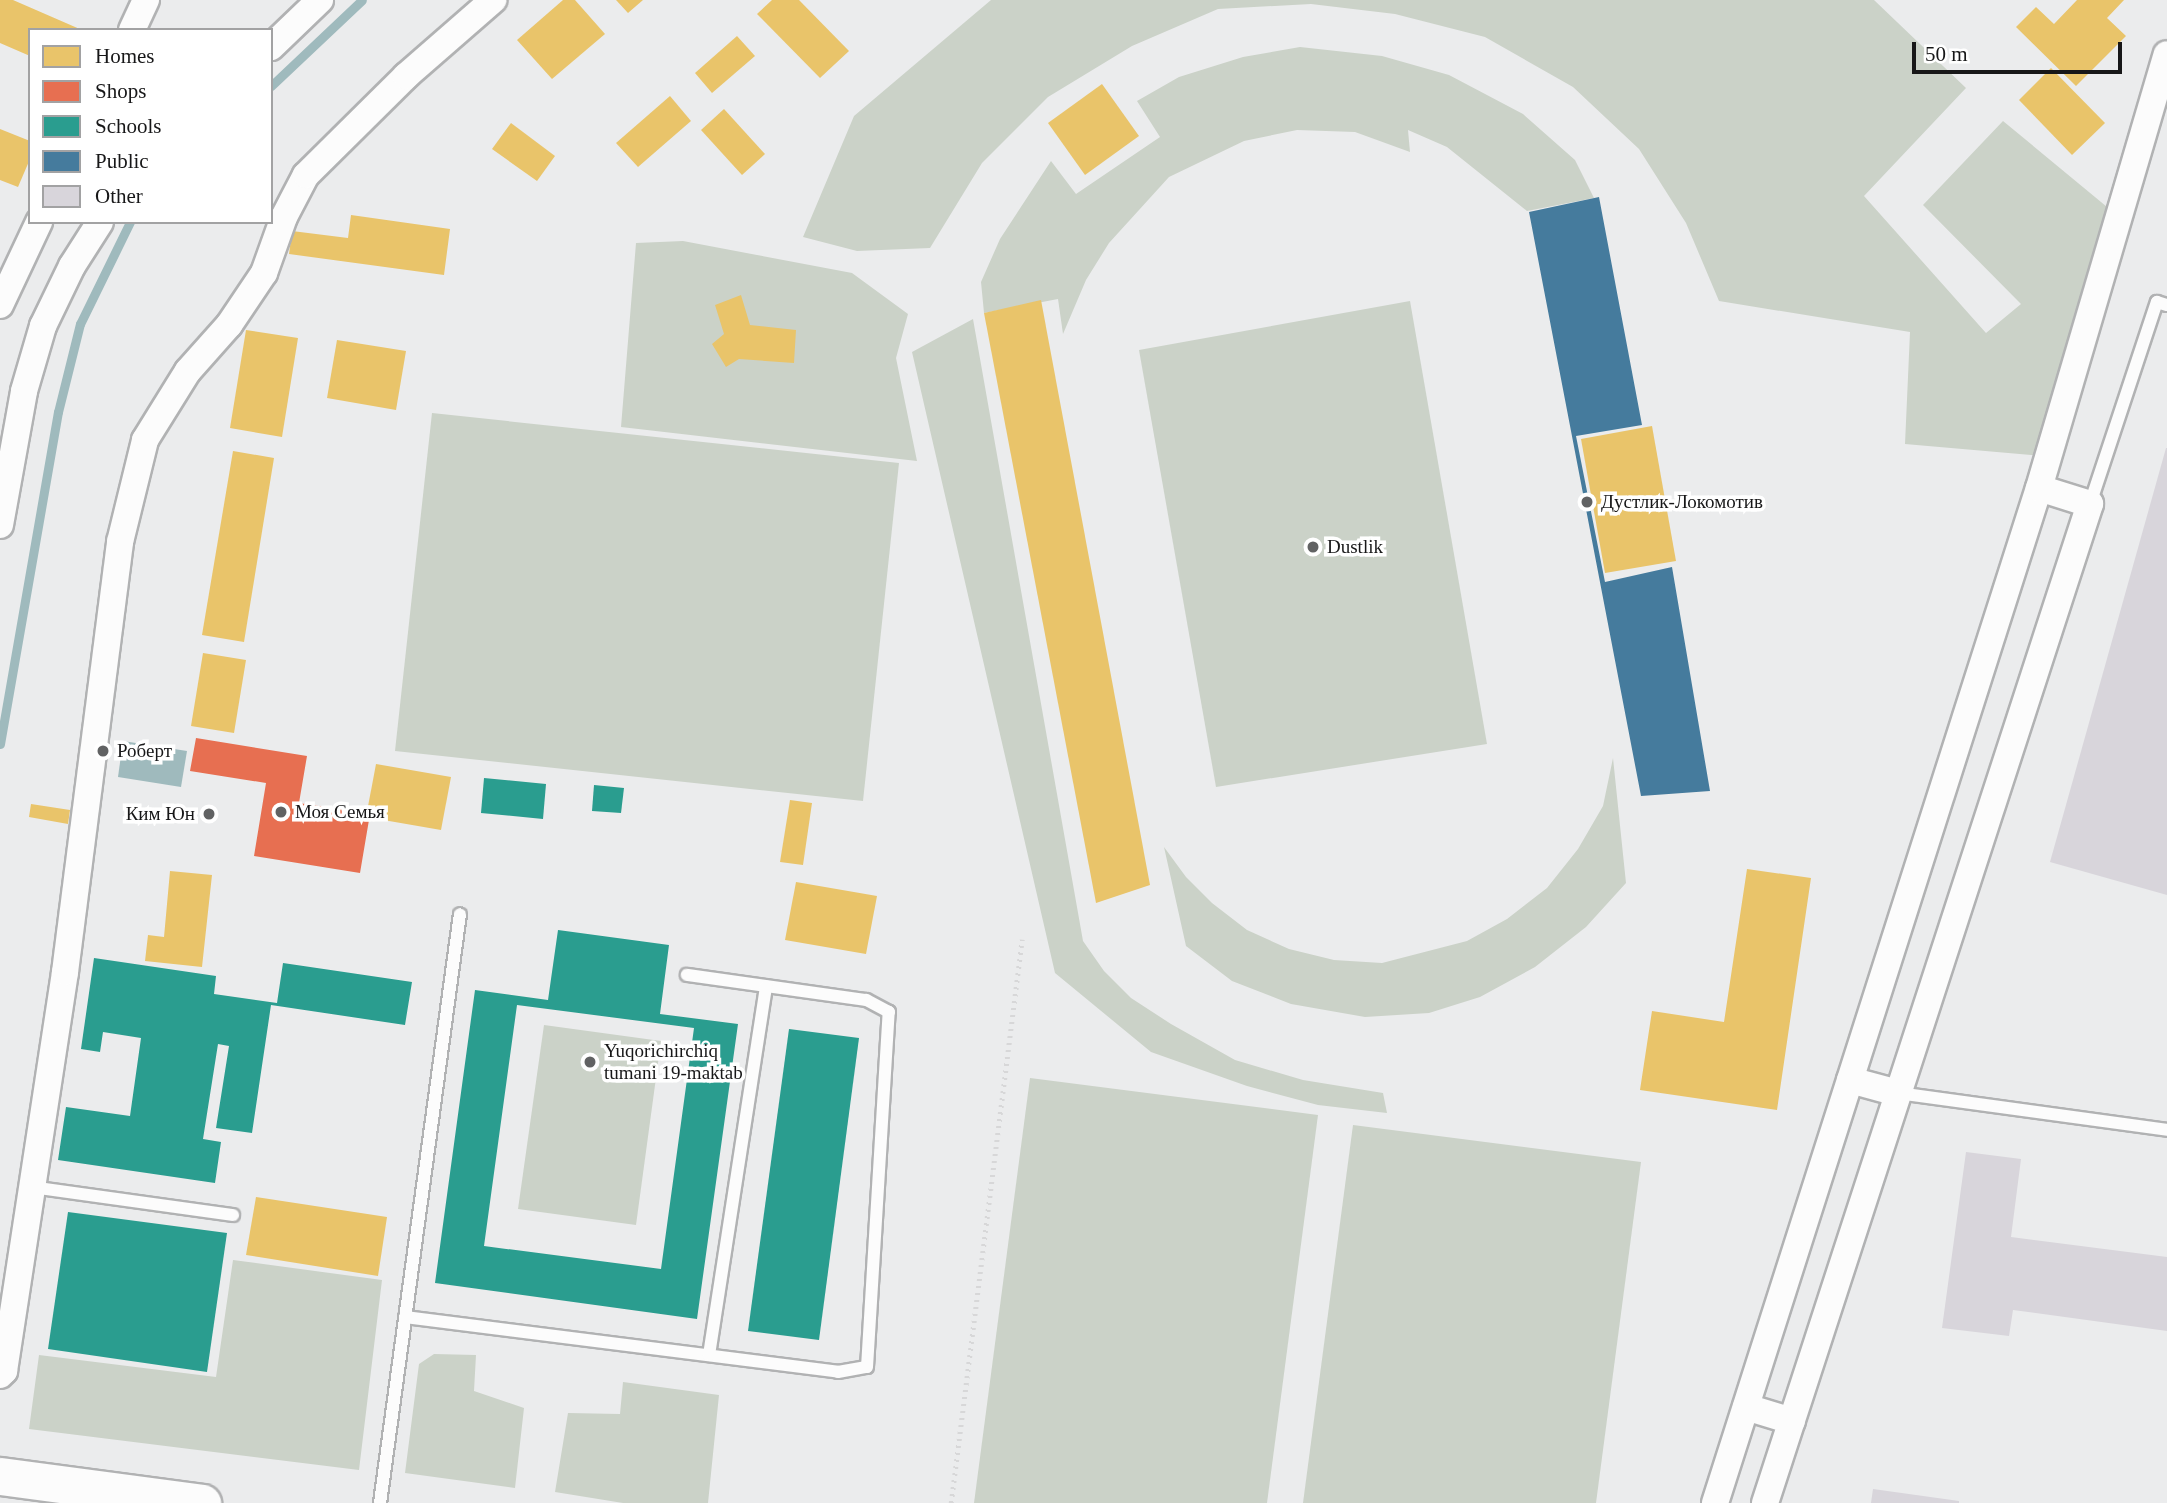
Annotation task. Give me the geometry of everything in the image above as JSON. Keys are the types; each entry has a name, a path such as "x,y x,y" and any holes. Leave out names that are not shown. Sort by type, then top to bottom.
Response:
{"main road":[{"path":"0,1476 202,1503"},
{"path":"0,1494 62,1503"}],"street":[{"path":"133,28 146,0"},
{"path":"273,45 320,0"},
{"path":"0,1375 4,1371 65,972 120,542 145,440 188,371 229,325 264,272 284,217 306,175 406,76 493,0"},
{"path":"1715,1503 2039,488 2167,54"},
{"path":"0,304 39,224"},
{"path":"0,525 24,391 43,326 72,266 99,224"},
{"path":"1765,1503 2090,504 2039,488"},
{"path":"1850,1080 1898,1093"},
{"path":"1746,1407 1792,1421"}],"lane":[{"path":"2090,504 2157,302 2167,304"},
{"path":"380,1503 460,914"},
{"path":"405,1317 838,1372 867,1367 889,1012 866,1000 687,975"},
{"path":"709,1355 766,986"},
{"path":"1898,1093 2167,1130"},
{"path":"31,1187 233,1214"}],"path":[{"path":"951,1503 1021,939"}],"shaded area":[{"path":"991,0 1874,0 1966,88 1864,196 1986,333 2021,304 1923,205 2003,121 2124,221 2053,457 1905,444 1910,332 1719,301 1686,223 1639,149 1573,87 1485,37 1395,14 1311,4 1218,9 1132,46 1048,97 982,163 930,248 857,251 803,237 854,116"},
{"path":"1300,47 1382,56 1449,75 1523,114 1575,160 1594,198 1527,211 1447,147 1408,130 1410,152 1355,132 1297,130 1244,141 1169,177 1109,243 1086,280 1063,334 1058,299 984,313 981,282 1000,239 1051,161 1076,194 1160,137 1137,101 1179,77 1243,57"},
{"path":"683,241 852,273 908,314 896,358 917,461 621,427 636,243"},
{"name":"Dustlik","path":"1410,301 1487,744 1216,787 1139,350"},
{"path":"973,319 1083,941 1104,971 1131,998 1171,1024 1235,1060 1303,1080 1383,1093 1387,1113 1318,1105 1247,1086 1151,1052 1055,973 912,352"},
{"path":"432,413 899,463 863,801 395,751"},
{"path":"1613,758 1626,883 1586,927 1535,967 1480,997 1429,1013 1365,1017 1291,1004 1232,981 1186,946 1164,847 1186,877 1212,903 1247,930 1289,949 1334,960 1382,963 1467,941 1507,919 1547,888 1578,849 1603,806"},
{"path":"544,1025 661,1041 636,1225 518,1209"},
{"path":"1030,1078 1318,1115 1267,1503 974,1503"},
{"path":"1353,1125 1641,1162 1596,1503 1303,1503"},
{"path":"233,1260 382,1280 359,1470 29,1429 39,1355 216,1377"},
{"path":"434,1354 476,1355 474,1391 524,1408 515,1488 405,1473 419,1364"},
{"path":"623,1382 719,1395 708,1503 623,1503 555,1492 568,1413 620,1414"}],"water":[{"path":"123,741 187,751 181,787 118,777"}],"building: Homes":[{"path":"0,0 13,0 77,28 28,28 28,55 0,43"},
{"path":"563,0 575,0 605,34 552,79 517,40"},
{"path":"616,0 643,0 628,13"},
{"path":"772,0 799,0 849,51 820,78 757,14"},
{"path":"2077,0 2124,0 2107,18 2126,36 2076,86 2016,27 2036,7 2054,24"},
{"path":"737,36 755,56 712,93 695,73"},
{"path":"2051,68 2105,123 2072,155 2019,100"},
{"path":"1102,84 1139,136 1085,175 1048,123"},
{"path":"670,96 691,121 638,167 616,143"},
{"path":"724,109 765,154 742,175 701,130"},
{"path":"511,123 555,156 537,181 492,149"},
{"path":"0,129 28,140 28,164 18,187 0,180"},
{"path":"351,215 450,229 444,275 289,254 292,231 348,238"},
{"path":"741,295 750,325 796,330 794,363 739,359 726,367 712,344 724,334 715,305"},
{"path":"1041,300 1150,885 1096,903 984,313"},
{"path":"246,330 298,338 282,437 230,428"},
{"path":"337,340 406,351 396,410 327,398"},
{"path":"1652,426 1676,561 1605,573 1581,439"},
{"path":"233,451 274,458 244,642 202,635"},
{"path":"203,653 246,660 234,733 191,726"},
{"path":"376,764 451,777 441,830 366,817"},
{"path":"790,800 812,803 803,865 780,862"},
{"path":"31,804 70,810 68,824 29,817"},
{"path":"1747,869 1811,878 1777,1110 1640,1090 1652,1011 1724,1022"},
{"path":"170,871 212,875 202,967 145,961 148,935 164,937"},
{"path":"796,882 877,896 866,954 785,940"},
{"path":"256,1197 387,1217 378,1276 246,1255"}],"building: Shops":[{"path":"196,738 307,756 299,803 370,814 360,873 254,856 266,783 190,771"}],"building: Schools":[{"path":"484,778 546,784 543,819 481,813"},
{"path":"594,785 624,788 621,813 592,811"},
{"path":"558,930 669,945 660,1014 738,1024 697,1319 435,1283 475,990 548,1000","holes":["517,1005 694,1028 661,1269 484,1246"]},
{"path":"94,958 216,976 214,994 277,1003 283,963 412,982 405,1025 271,1005 252,1133 216,1128 229,1046 218,1044 203,1139 221,1142 215,1183 58,1160 66,1107 130,1116 141,1038 103,1032 100,1052 81,1049"},
{"path":"789,1029 859,1038 819,1340 748,1331"},
{"path":"68,1212 227,1233 207,1372 48,1349"}],"building: Public":[{"name":"Дустлик-Локомотив","path":"1599,197 1642,425 1576,436 1605,582 1672,567 1710,791 1641,796 1529,212"}],"building: Other":[{"path":"2167,448 2167,895 2050,862"},
{"path":"1966,1152 2021,1159 2011,1237 2167,1257 2167,1331 2013,1310 2009,1336 1942,1328"},
{"path":"1873,1489 1959,1501 1959,1503 1871,1503"}],"waterway":[{"path":"273,84 362,0"},
{"path":"0,744 58,412 80,324 129,224"}],"place":[{"name":"Дустлик-Локомотив","path":"1587,502"},
{"name":"Dustlik","path":"1313,547"},
{"name":"Роберт","path":"103,751"},
{"name":"Моя Семья","path":"281,812"},
{"name":"Ким Юн","path":"209,814"},
{"name":"Yuqorichirchiq tumani 19-maktab","path":"590,1062"}]}
